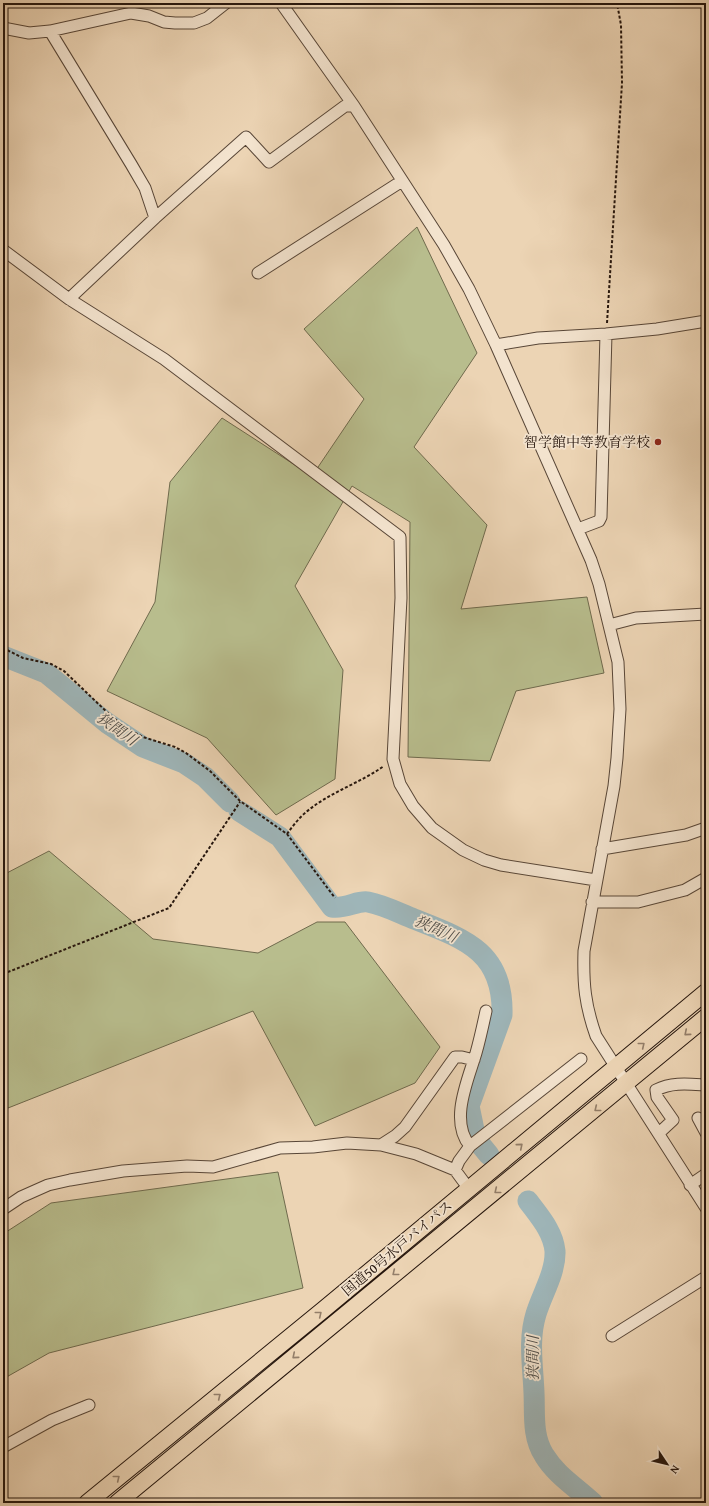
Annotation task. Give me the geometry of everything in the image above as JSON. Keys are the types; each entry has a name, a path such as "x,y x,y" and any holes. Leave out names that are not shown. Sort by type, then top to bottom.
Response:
{"highway":[{"name":"国道50号水戸バイパス","path":"87,1503 706,992"},
{"name":"国道50号水戸バイパス","path":"117,1503 706,1018"}],"street":[{"path":"3,28 30,32 50,31 131,13 149,16 164,22 194,23 207,18 226,3"},
{"path":"281,3 354,106 444,245 469,289 496,344 591,560 599,584 618,662 620,709 614,779 584,952 584,994 589,1017 596,1036 706,1208"},
{"path":"50,31 132,164 145,188 155,218"},
{"path":"69,299 155,218 246,137 269,162 345,106 354,106"},
{"path":"258,273 402,181"},
{"path":"3,250 69,299 164,359 400,537 400,598 393,759 400,784 413,806 432,828 464,850 484,860 501,865 596,880"},
{"path":"496,344 538,338 657,329 706,321"},
{"path":"578,529 599,521 601,516 606,334"},
{"path":"609,625 636,618 706,614"},
{"path":"602,849 686,835 706,828"},
{"path":"592,902 638,902 685,890 706,878"},
{"path":"470,1146 464,1139 461,1120 461,1100 474,1060 486,1011"},
{"path":"381,1145 405,1127 455,1057 474,1060"},
{"path":"455,1170 458,1161 470,1146 581,1059"},
{"path":"659,1133 673,1120 657,1097 656,1090 665,1085 706,1085"},
{"path":"698,1118 706,1133"},
{"path":"3,1209 21,1197 48,1185 93,1176 123,1171 179,1166 213,1167 280,1148 313,1147 347,1143 381,1145 416,1154 455,1170 469,1189"},
{"path":"690,1184 706,1174"},
{"path":"612,1336 706,1277"},
{"path":"3,1447 52,1420 89,1405"}],"path":[{"path":"606,334 622,83 621,25 617,3"},
{"path":"3,648 23,658 51,664 64,671 110,716 126,728 143,737 175,747 186,753 210,771 240,801 286,834 335,898"},
{"path":"286,834 305,813 342,789 374,773 393,759"},
{"path":"3,974 169,908 240,801"}],"green space":[{"path":"417,227 477,353 414,447 487,525 461,609 587,597 604,673 516,691 490,761 408,757 410,522 352,486 295,586 343,670 335,779 276,815 207,738 107,691 155,602 170,482 222,418 312,476 364,399 304,329"},
{"path":"49,851 153,939 258,953 317,922 345,922 440,1047 415,1083 315,1126 253,1011 3,1110 3,875"},
{"path":"278,1172 303,1288 49,1353 3,1379 3,1234 51,1203"}],"waterway":[{"name":"狭間川","path":"3,656 46,673 107,723 143,747 184,763 205,777 230,802"},
{"name":"狭間川","path":"239,811 280,837 332,907 342,907 360,902 374,903 386,907 450,934 465,942 478,951 488,962 496,976 501,994 502,1015 469,1106 475,1135"},
{"name":"狭間川","path":"480,1144 489,1155"},
{"name":"狭間川","path":"528,1201 548,1230 554,1244 555,1251 553,1267 536,1314 532,1334 534,1417 536,1433 540,1448 554,1469 593,1503"}],"place":[{"name":"智学館中等教育学校","path":"658,442"}]}
